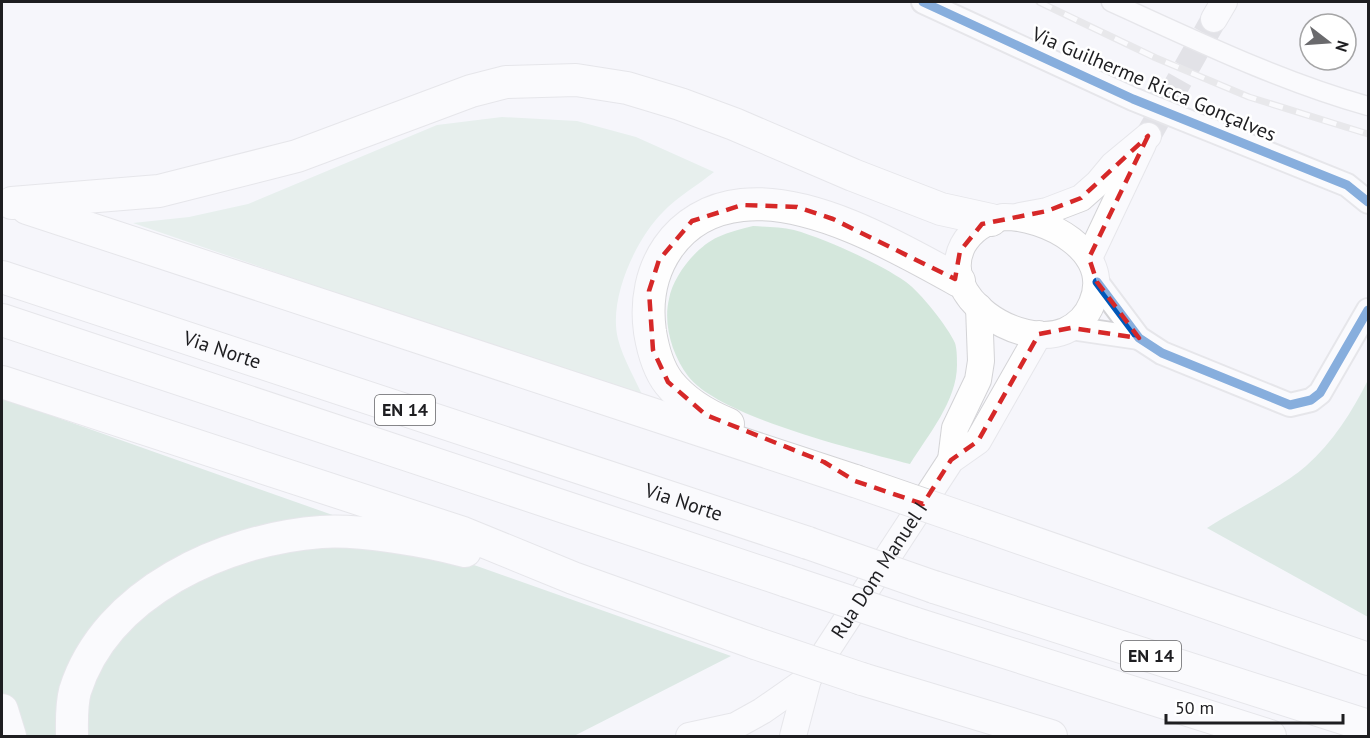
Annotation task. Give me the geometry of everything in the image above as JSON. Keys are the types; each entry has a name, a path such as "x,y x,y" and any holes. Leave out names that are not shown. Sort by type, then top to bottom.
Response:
{"highway":[{"path":"7,202 159,191 297,156 471,91 506,82 576,80 627,88 680,104 734,124 853,176 941,209 1004,218"},
{"path":"7,202 855,481 1368,659"},
{"path":"855,481 824,462 706,415 668,382 653,350 648,319 649,291 659,260 692,221 714,212 742,205 797,207 832,219 959,281"},
{"name":"Via Norte","path":"2,277 808,543 934,587 1368,726"},
{"name":"EN 14","path":"2,321 913,623 1270,736"},
{"path":"2,382 463,533 573,578 755,643 862,679 1051,736"},
{"path":"72,736 75,692 100,641 107,633 128,610 157,589 204,562 238,549 290,536 322,532 352,532 456,548 573,578"},
{"path":"2,710 10,736"}],"main road":[{"path":"1004,218 1032,220 1057,232 1082,249 1089,258 1097,282 1088,312 1071,328 1059,333 1039,334 1011,327 979,307 959,281 957,261 965,241 973,231 1004,218 1047,211 1081,198 1113,165 1148,136 1089,258"},
{"name":"Rua Dom Manuel I","path":"951,460 955,428 978,380 981,361 979,307"},
{"name":"Rua Dom Manuel I","path":"745,736 777,716 951,460 978,441 1039,334"},
{"path":"689,736 735,726 762,711 799,685"},
{"name":"Rua Dom Manuel I","path":"793,736 799,685"}],"street":[{"name":"Via Guilherme Ricca Gonçalves","path":"923,2 1133,99 1347,184 1368,202"},
{"path":"1111,2 1257,67 1322,93 1368,106"},
{"path":"1097,282 1139,338 1162,352 1279,401 1301,404 1320,393 1368,310"},
{"path":"1071,328 1139,338"}],"highlighted area":[{"path":"1148,136 1089,258 1097,282 1139,338 1071,328 1039,334 978,441 951,460 923,504 855,481 824,462 706,415 668,382 653,350 649,291 659,260 692,221 742,205 797,207 833,219 955,279 960,251 982,224 1047,211 1081,198"}],"green space":[{"path":"502,117 577,121 636,137 714,172 675,201 653,224 634,254 620,289 616,323 618,339 626,362 644,399 133,223 189,217 248,204 437,125"},
{"path":"753,226 789,229 807,234 882,267 912,287 926,301 946,328 956,345 956,378 947,404 910,464 825,441 758,418 704,391 682,368 673,349 667,319 669,299 675,281 694,255 710,242 726,234"},
{"path":"1368,380 1368,617 1207,528 1272,490 1306,466 1341,426"},
{"path":"2,398 731,656 574,736 2,736"}],"tunnel":[{"path":"1148,136 1214,19"}],"railway":[{"path":"1039,2 1156,58 1249,97 1368,134"}],"cycle path":[{"path":"923,2 1133,99 1347,185 1368,202"},
{"path":"1097,282 1139,338 1162,353 1290,405 1311,400 1320,393 1368,310"}]}
